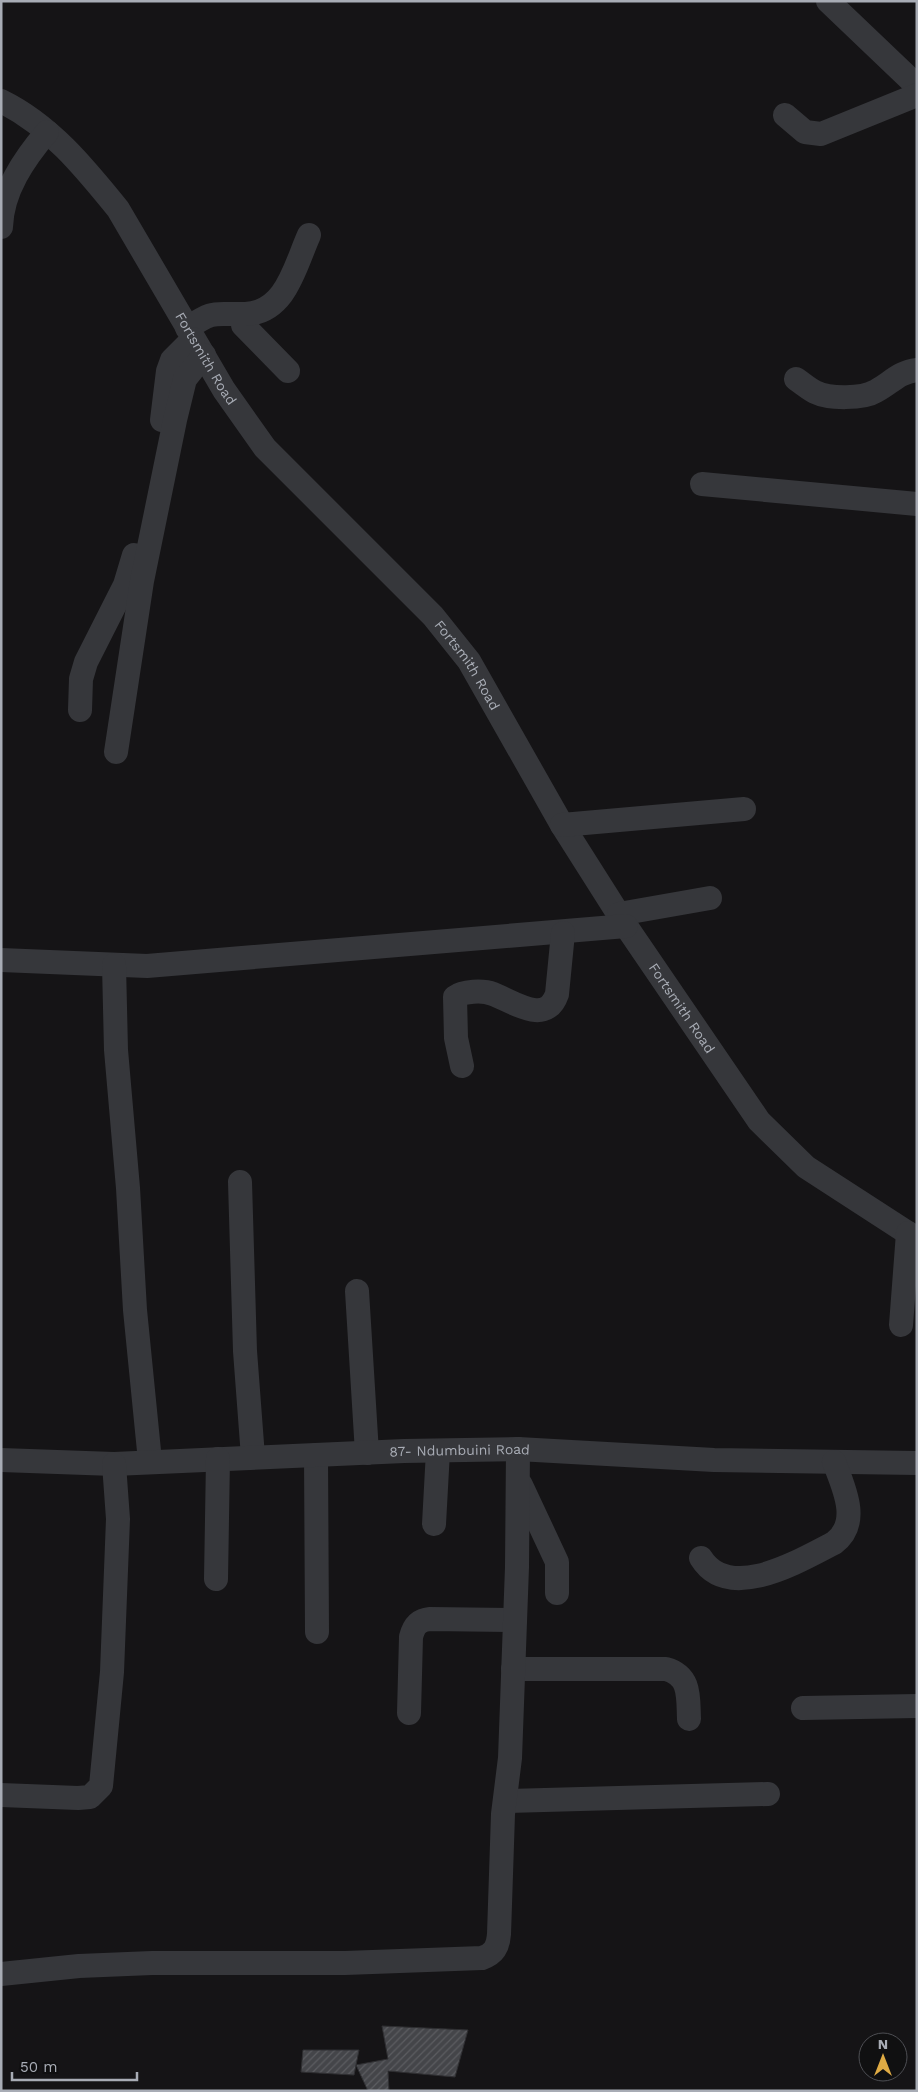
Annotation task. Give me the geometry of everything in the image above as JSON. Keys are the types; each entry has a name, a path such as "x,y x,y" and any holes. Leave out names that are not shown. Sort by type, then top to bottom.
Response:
{"street":[{"path":"828,1 917,86"},
{"path":"785,115 805,132 820,134 917,95"},
{"name":"Fortsmith Road","path":"1,101 21,111 65,147 118,208 224,390 265,448 433,616 469,661 562,825 623,920 759,1120 806,1166 912,1236"},
{"path":"1,227 2,210 10,190 26,158 47,132"},
{"path":"80,710 81,679 86,662 132,568 160,432 168,371 172,360 195,341 213,313 243,314 268,309 283,294 309,235"},
{"path":"243,314 243,325 288,371"},
{"path":"116,752 142,582 175,420 195,341"},
{"path":"796,379 816,393 842,397 862,396 878,391 899,374 917,370"},
{"path":"702,484 917,504"},
{"path":"562,825 744,809"},
{"path":"1,960 147,966 563,933 710,898"},
{"path":"462,1066 456,1038 455,997 459,994 484,992 514,1005 536,1009 548,1008 554,1003 557,994 563,933"},
{"path":"114,965 116,1050 128,1188 135,1310 150,1461"},
{"path":"240,1182 245,1351 253,1457"},
{"path":"901,1325 912,1236"},
{"path":"357,1291 367,1453"},
{"path":"1,1974 79,1966 152,1963 345,1963 482,1958 493,1953 498,1942 505,1801 510,1758 518,1449"},
{"name":"87- Ndumbuini Road","path":"1,1460 114,1464 218,1458 518,1449 714,1460 917,1463"},
{"path":"434,1524 438,1451"},
{"path":"316,1455 316,1632"},
{"path":"216,1579 218,1458"},
{"path":"701,1558 706,1567 718,1575 728,1578 755,1577 768,1574 834,1543 842,1537 850,1515 844,1488 834,1462"},
{"path":"1,1795 78,1798 90,1796 101,1786 112,1672 118,1519 114,1464"},
{"path":"518,1478 555,1557 558,1570 557,1593"},
{"path":"410,1713 411,1636 413,1628 430,1619 515,1620"},
{"path":"513,1669 666,1669 673,1671 685,1681 688,1688 688,1719"},
{"path":"803,1708 917,1706"},
{"path":"505,1801 768,1794"}],"building":[{"path":"382,2026 468,2030 455,2077 388,2071 389,2091 368,2091 356,2065 388,2059"},
{"path":"303,2050 359,2050 354,2075 301,2072"}]}
